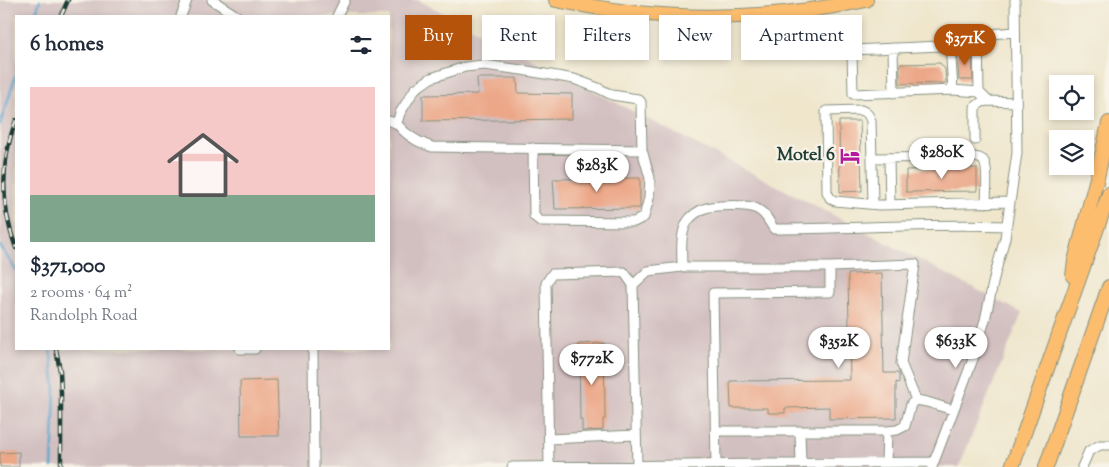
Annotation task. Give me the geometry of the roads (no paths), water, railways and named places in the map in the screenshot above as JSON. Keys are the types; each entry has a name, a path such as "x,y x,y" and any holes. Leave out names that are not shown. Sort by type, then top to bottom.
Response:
{"highway":[{"path":"556,0 627,12 672,16 718,17 777,14 866,0"},
{"path":"1071,301 1075,261 1109,123"},
{"path":"1012,467 1109,194"},
{"path":"1046,467 1109,288"}],"street":[{"path":"181,15 187,0"},
{"path":"212,0 235,15"},
{"path":"338,15 345,0"},
{"path":"512,467 886,463 932,465 977,343 1005,238 1017,154 1015,0"},
{"path":"988,100 979,92 953,90 853,94 852,50 941,46 990,34 1015,32"},
{"path":"978,37 979,92"},
{"path":"950,43 953,90"},
{"path":"893,48 894,93"},
{"path":"533,148 534,216 540,221 634,222 644,217 649,198 650,178 642,150 641,102 638,99 612,95 574,79 484,65 465,67 431,78 415,89 393,122 413,138 432,147 533,148 642,150"},
{"path":"975,140 975,107 988,100 1016,102"},
{"path":"872,204 870,115 861,110 826,111 827,192 830,198 872,204 1010,202"},
{"path":"872,158 981,158 985,162 986,169 986,203"},
{"path":"890,158 890,204"},
{"path":"682,267 682,242 685,227 690,217 702,209 713,206 755,207 763,212 774,230 966,224 1007,226"},
{"path":"632,285 648,271 682,267 830,267 915,264 901,363 916,400"},
{"path":"716,465 713,293 830,292 830,267"},
{"path":"549,467 546,283 552,274 624,272 632,285 637,466"},
{"path":"312,350 314,467"},
{"path":"916,400 953,410"},
{"path":"715,431 897,430 905,426 911,404 916,400"},
{"path":"800,431 801,464"},
{"path":"886,463 887,431"},
{"path":"549,439 636,435"},
{"path":"1082,467 1089,450 1100,445 1109,445"}],"waterway":[{"path":"35,15 40,0"},
{"path":"0,124 15,78"},
{"path":"0,246 15,268"},
{"path":"50,350 55,389 52,467"}],"railway":[{"path":"61,15 68,0"},
{"path":"15,123 7,152 4,184 7,215 15,245"},
{"path":"56,350 61,393 61,467"}],"place":[{"name":"Motel 6","path":"850,156"}]}
